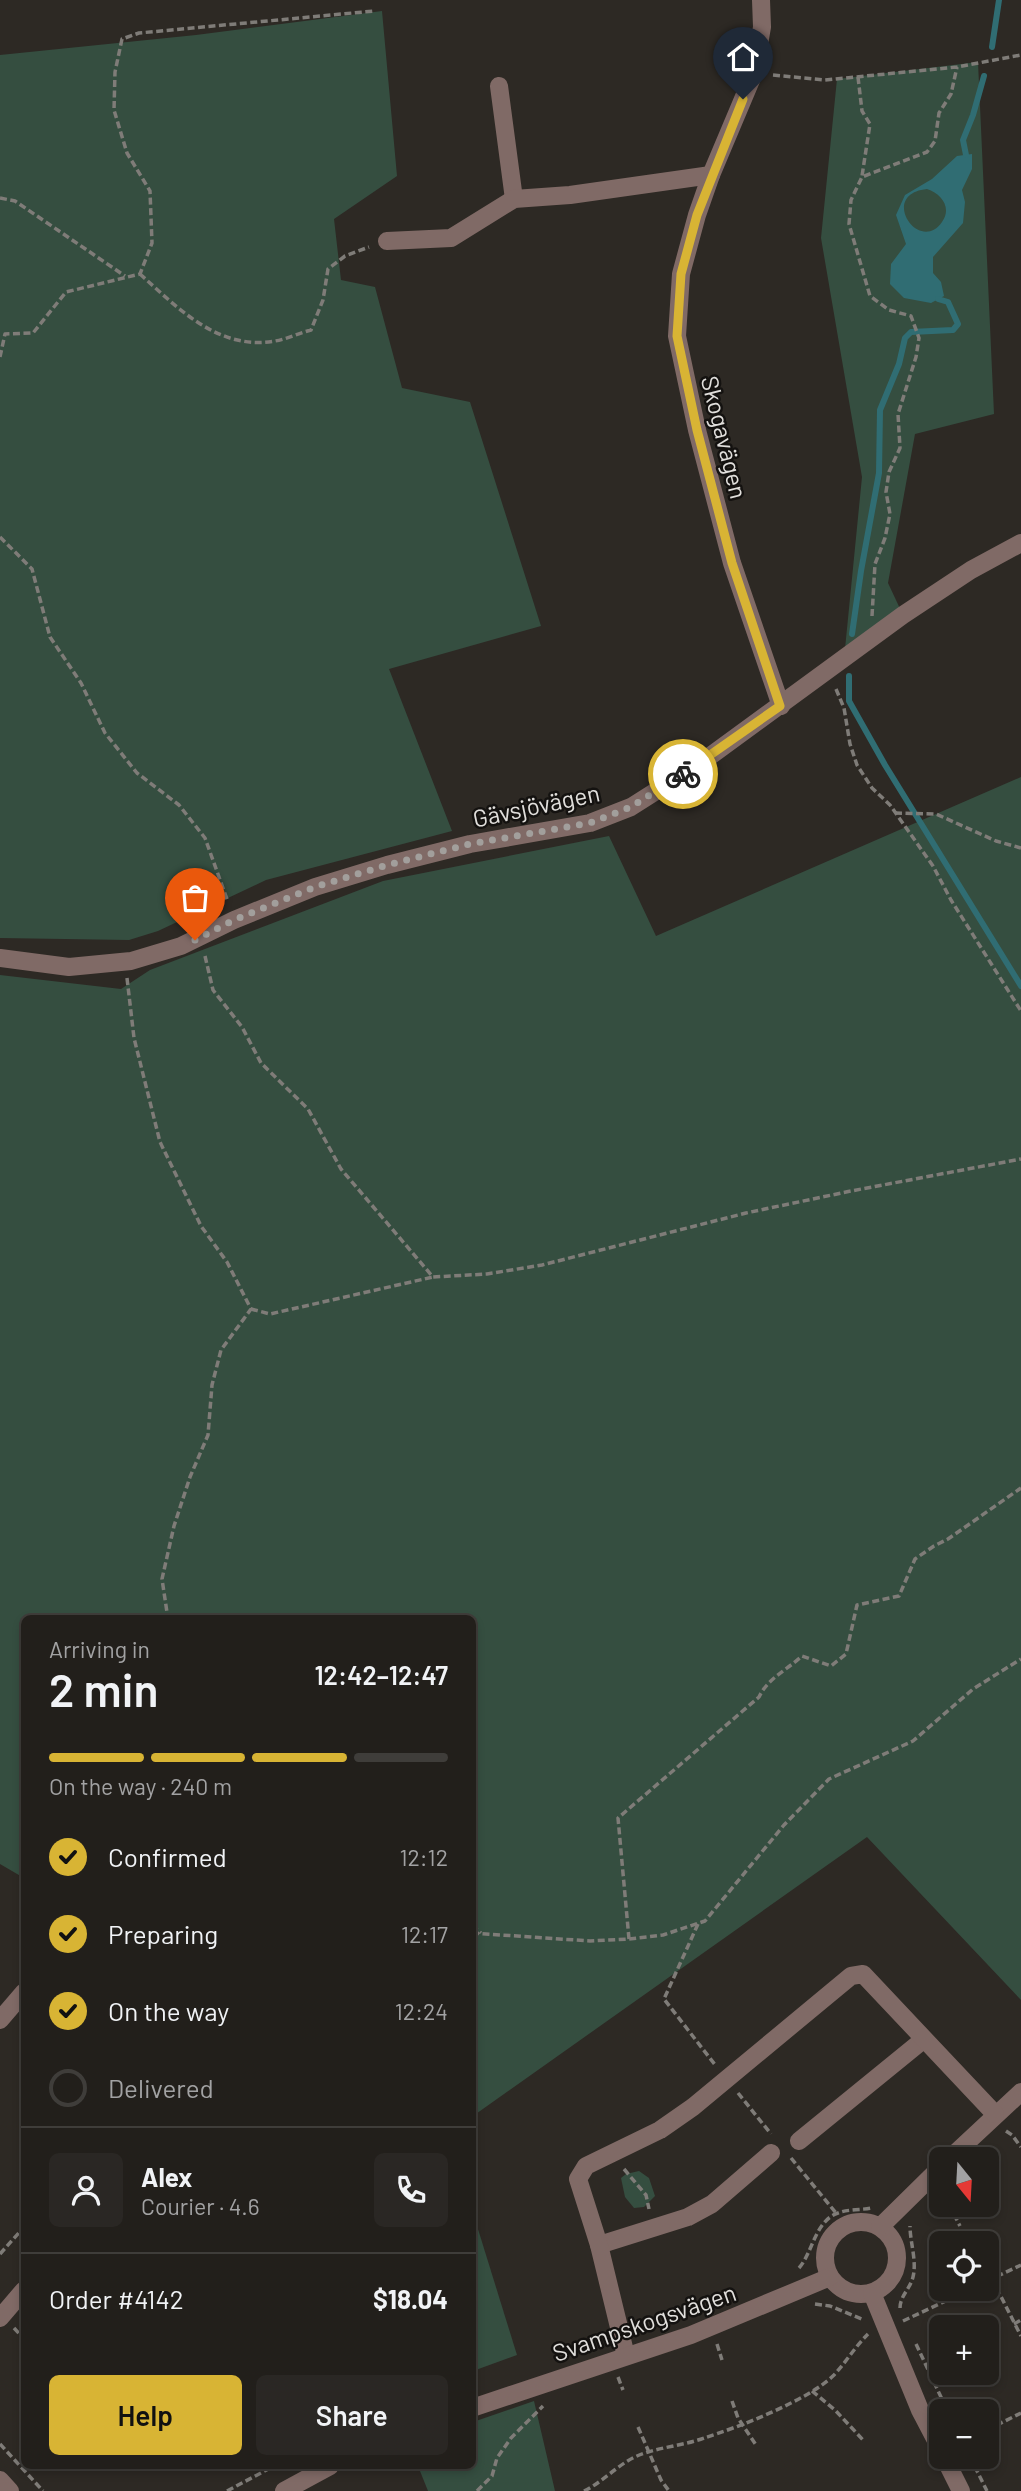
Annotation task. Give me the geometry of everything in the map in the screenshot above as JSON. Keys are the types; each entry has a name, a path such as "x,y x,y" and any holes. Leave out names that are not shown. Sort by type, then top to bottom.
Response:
{"street":[{"name":"Skogavägen","path":"761,0 762,27 754,73 711,176 681,274 677,336 697,430 732,563 780,706"},
{"path":"499,86 514,199"},
{"path":"387,241 451,238 514,199 570,195 711,176"},
{"name":"Gävsjövägen","path":"0,958 69,967 125,961 181,946 234,920 315,887 387,865 470,844 567,828 631,807 780,706 971,570 1021,543"},
{"path":"626,2356 599,2245 578,2179 586,2166 660,2130 693,2106 851,1976 863,1974 998,2121"},
{"path":"0,2020 21,1996"},
{"path":"799,2141 923,2040"},
{"path":"965,2147 998,2121 1021,2092"},
{"path":"599,2245 688,2217 712,2204 771,2153"},
{"path":"880,2227 929,2179"},
{"path":"853,2223 880,2227 893,2242 896,2254 896,2267 891,2277 883,2286 872,2292 858,2294 846,2291 830,2277 825,2263 826,2250 832,2237 841,2228 853,2223"},
{"name":"Svampskogsvägen","path":"476,2407 691,2335 830,2277"},
{"path":"872,2292 879,2330 929,2427"},
{"path":"0,2318 21,2294"},
{"path":"284,2491 324,2469"},
{"path":"950,2469 961,2491"},
{"path":"0,2480 10,2491"}],"path":[{"path":"139,274 152,243 150,191 127,153 114,110 115,72 122,39 139,33 374,11"},
{"path":"754,73 825,80 957,67 1021,55"},
{"path":"862,177 927,152 935,141 939,113 951,94 957,67"},
{"path":"858,77 862,111 870,124 862,177 851,200 849,224 870,296 889,310 911,316 919,338 916,357 898,414 900,449 889,472 886,492 890,514 885,538 875,564 871,608 874,637"},
{"path":"0,198 15,201 127,277"},
{"path":"139,274 186,315 216,334 241,342 275,341 311,330 323,300 328,270 345,256 387,241"},
{"path":"0,357 5,334 33,333 66,292 139,274"},
{"path":"0,537 32,569 50,637 81,683 105,733 137,773 179,804 205,838 234,920"},
{"path":"823,674 836,689 844,708 850,744 857,765 933,866 951,900 1021,1011"},
{"path":"895,813 936,814 996,841 1021,848"},
{"path":"210,933 205,955 213,990 242,1027 261,1063 308,1109 341,1169 433,1277"},
{"path":"125,961 135,1038 160,1142 201,1226 227,1262 251,1309 270,1314 433,1277 487,1274 542,1265 746,1213 1021,1159"},
{"path":"167,1615 162,1579 174,1527 190,1477 208,1435 212,1385 221,1350 251,1309"},
{"path":"629,1940 618,1818 759,1696 766,1683 802,1656 831,1666 846,1654 858,1605 899,1596 915,1559 1021,1488"},
{"path":"476,1933 590,1941 629,1940 663,1935 705,1921 785,1825 829,1779 912,1741 973,1689 1021,1659"},
{"path":"476,1929 481,1933"},
{"path":"998,2121 1021,2147"},
{"path":"615,2154 629,2177 646,2195 657,2227"},
{"path":"797,2269 805,2261 818,2230 836,2213 879,2206"},
{"path":"955,2217 960,2226"},
{"path":"905,2321 900,2311 900,2300 913,2280 915,2266 910,2224"},
{"path":"0,2254 21,2230"},
{"path":"999,2276 1021,2265"},
{"path":"999,2293 1021,2336"},
{"path":"584,2491 597,2485 615,2468 649,2451 703,2439 743,2425 813,2391 879,2330 946,2301"},
{"path":"814,2304 830,2306 867,2321 879,2330"},
{"path":"1014,2324 1021,2320"},
{"path":"717,2342 723,2360"},
{"path":"915,2343 942,2399"},
{"path":"617,2375 623,2390"},
{"path":"813,2391 835,2410 863,2441"},
{"path":"732,2401 747,2435 756,2445"},
{"path":"477,2491 492,2476 497,2458 511,2438 546,2403"},
{"path":"999,2424 1021,2413"},
{"path":"638,2427 669,2491"},
{"path":"0,2444 21,2467"},
{"path":"23,2469 43,2491"},
{"path":"227,2491 268,2469"},
{"path":"976,2469 987,2491"}],"green space":[{"path":"382,11 397,176 334,219 341,280 375,287 402,388 470,402 541,626 389,669 452,831 266,880 158,931 129,940 0,938 0,55 196,35"},
{"path":"978,62 994,414 915,434 888,583 903,615 844,659 862,477 821,238 837,79"},
{"path":"1021,777 1021,2000 867,1837 476,2114 476,1615 21,1615 21,1876 0,1864 0,975 121,989 150,970 383,881 609,836 656,936"},
{"path":"639,2171 649,2178 655,2196 644,2207 634,2208 625,2197 621,2178"},
{"path":"476,2223 517,2355 476,2370"},
{"path":"534,2401 555,2491 428,2491 419,2469 476,2469 476,2421"}],"water":[{"path":"972,154 972,169 962,190 965,202 963,223 933,257 933,273 941,282 944,296 931,303 904,298 890,284 891,264 906,244 896,215 905,195 932,179 957,156","holes":["927,189 944,202 945,217 933,230 923,231 908,220 904,210 905,201 913,193"]}],"waterway":[{"path":"992,47 999,0"},
{"path":"966,155 963,140 984,76"},
{"path":"852,634 879,473 880,410 899,364 905,338 911,332 953,330 958,324 948,302 938,299"},
{"path":"849,676 849,701 885,765 1021,986"}],"way so far":[{"path":"195,940 234,920 315,887 387,865 470,844 590,823 631,807 683,774"}],"route":[{"path":"683,774 780,706 732,563 697,430 677,336 681,274 697,215 743,99"}]}
